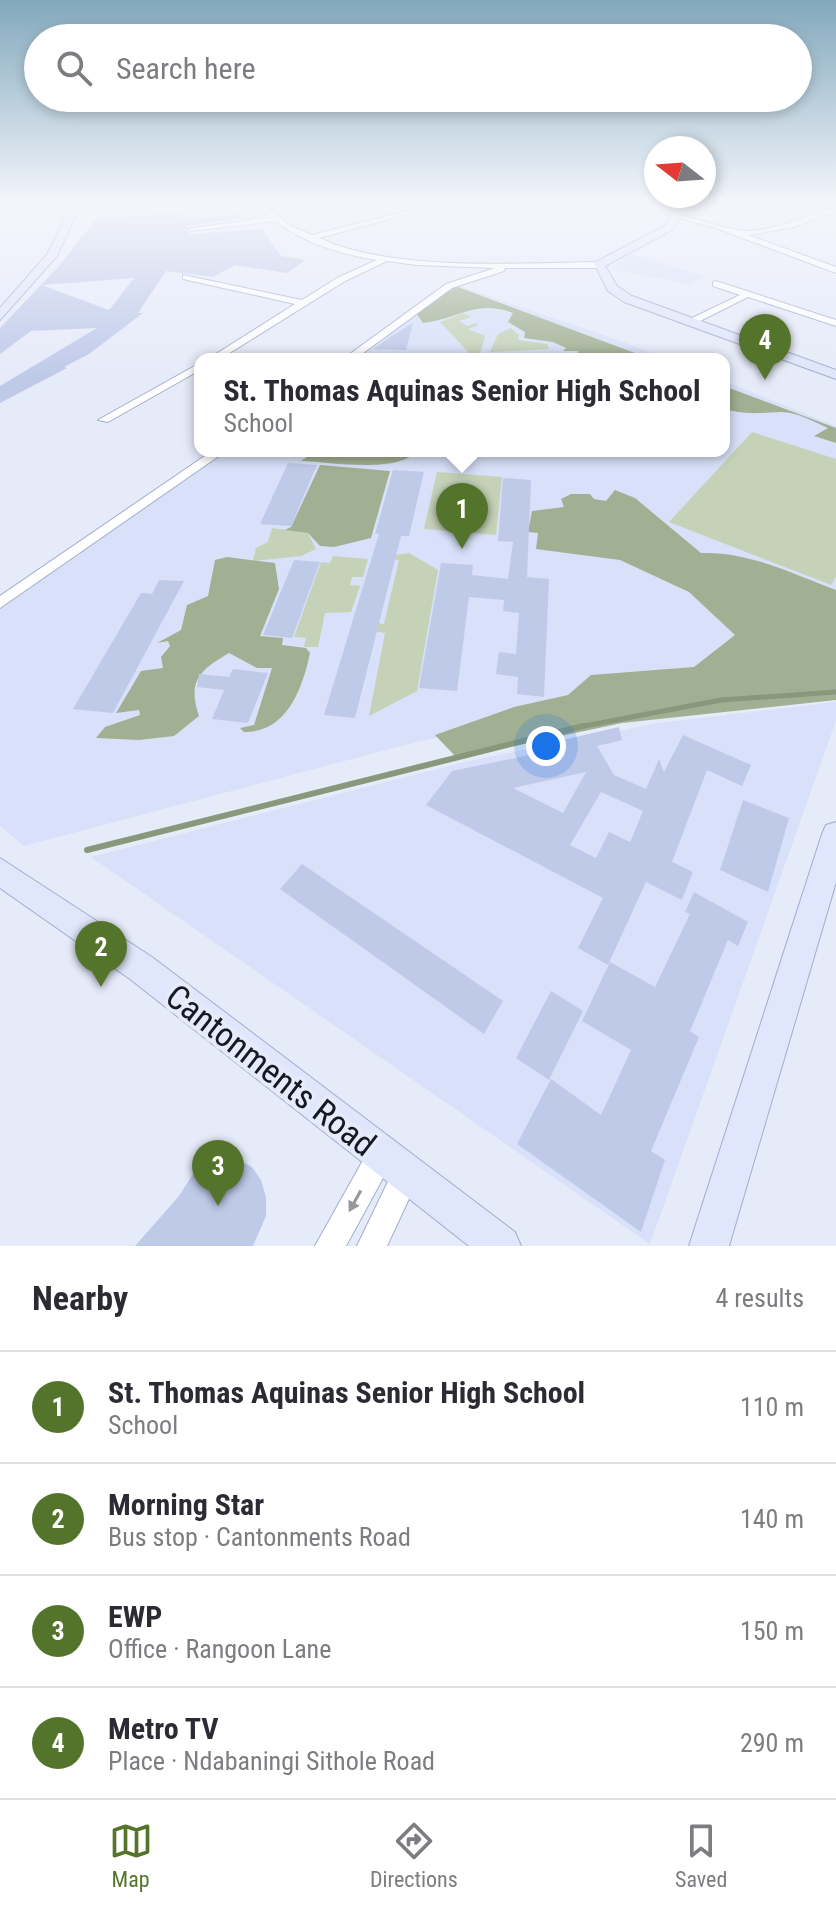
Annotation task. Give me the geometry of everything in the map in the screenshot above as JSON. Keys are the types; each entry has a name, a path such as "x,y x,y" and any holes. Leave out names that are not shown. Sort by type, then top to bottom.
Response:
{"street":[{"path":"0,316 48,260"},
{"path":"223,353 303,303 383,260"},
{"path":"432,260 598,265 607,260"},
{"path":"809,260 836,270"},
{"path":"356,353 449,286 513,264"},
{"path":"598,265 612,288 628,299 836,375"},
{"path":"186,277 303,303"},
{"path":"716,284 836,323"},
{"path":"689,323 748,294"},
{"path":"104,420 194,369"},
{"path":"0,603 211,457"},
{"path":"709,1246 836,834"},
{"name":"Cantonments Road","path":"0,871 141,968 501,1246"},
{"path":"330,1246 394,1165"},
{"path":"372,1246 394,1165"}],"shaded area":[{"path":"621,260 652,260 704,276 689,284 614,270 616,263"},
{"path":"457,285 652,353 360,353 446,289"},
{"path":"730,383 836,426 836,677 679,687 416,742 24,846 0,826 0,609 218,457 730,457"},
{"path":"836,702 836,721 650,1244 91,857 469,761 658,723"}],"green space":[{"path":"458,287 635,353 563,351 566,348 553,342 524,338 525,332 508,322 513,313 500,309 478,309 423,323 416,313 450,288"},
{"path":"463,313 471,317 459,321 467,326 479,325 468,329 485,336 480,353 469,353 440,322"},
{"path":"511,328 519,335 518,340 547,344 549,349 490,352 498,334"},
{"path":"730,388 836,428 836,443 814,436 828,428 798,415 786,412 730,410"},
{"path":"752,432 836,459 836,577 831,585 669,522"},
{"path":"307,457 409,457 379,465 301,461"},
{"path":"320,465 390,471 371,538 334,547 320,546 308,533 285,530 291,527"},
{"path":"437,472 502,477 496,535 424,529"},
{"path":"615,490 635,498 701,553 719,553 753,560 836,590 836,700 622,723 457,758 435,735 514,707 568,695 591,675 694,667 735,635 689,592 620,560 536,549 538,533 528,532 532,511 564,507 561,499 571,494 590,494 594,499 606,501"},
{"path":"272,528 308,533 316,549 301,556 253,561 256,548 268,542"},
{"path":"409,553 438,570 417,691 369,716 385,633 358,629 362,620 384,624 399,560 377,558"},
{"path":"333,556 368,559 363,577 352,577 350,585 360,586 351,612 325,613 318,647 304,647 306,638 294,637 321,562 330,563"},
{"path":"227,557 275,563 279,589 260,636 283,638 282,645 306,648 310,653 303,680 290,706 271,725 244,732 240,728 254,725 272,668 257,668 229,653 210,665 199,678 195,694 199,716 174,736 139,740 96,738 105,727 140,715 139,710 116,713 141,671 163,668 161,657 170,646 168,641 157,643 181,630 187,605 208,596 215,560"}],"building":[{"path":"64,260 306,260 287,273 235,265 213,277 166,271 138,313 143,313 89,354 64,367 67,368 0,403 0,386 97,328 31,331 0,354 0,328","holes":["134,278 109,310 42,285"]},
{"path":"413,323 406,350 373,349 390,337"},
{"path":"288,463 317,465 291,526 260,524"},
{"path":"393,470 424,472 409,536 401,536 355,718 324,715 379,534 375,534"},
{"path":"503,478 531,480 527,577 549,579 544,697 517,694 518,677 496,674 499,652 516,654 519,613 503,611 504,600 469,597 457,691 419,688 441,563 473,565 472,575 508,579 513,542 498,541"},
{"path":"294,560 320,562 292,638 263,635"},
{"path":"159,580 184,581 113,713 73,709 141,593 152,594"},
{"path":"233,669 268,673 248,723 212,719 224,690 197,687 199,674 229,677"},
{"path":"619,727 622,740 597,746 614,775 646,789 659,759 664,772 683,735 751,765 742,786 707,770 672,862 693,872 682,900 646,882 608,965 578,948 603,898 426,805 452,771 549,751 545,744","holes":["586,772 563,813 513,788","601,792 643,811 630,842 609,832 596,858 570,845"]},
{"path":"743,800 789,818 768,892 720,870"},
{"path":"302,864 503,1001 484,1034 280,889"},
{"path":"694,892 748,922 738,946 728,940 690,1031 699,1037 651,1151 665,1160 641,1232 517,1144 551,1079 601,1115 631,1050 582,1021 610,962 655,987 690,914 685,912"},
{"path":"551,991 583,1011 549,1080 516,1058"},
{"path":"224,1159 238,1160 252,1167 261,1180 266,1197 266,1216 253,1246 135,1246 179,1196 193,1174 208,1164"}],"waterway":[{"path":"578,727 721,700 836,692"},
{"path":"578,727 583,726"},
{"path":"87,850 578,727"},
{"path":"574,728 578,727"}],"place":[{"name":"Metro TV","path":"765,380"},
{"name":"St. Thomas Aquinas Senior High School","path":"462,549"},
{"name":"Morning Star","path":"101,987"},
{"name":"EWP","path":"218,1206"}]}
